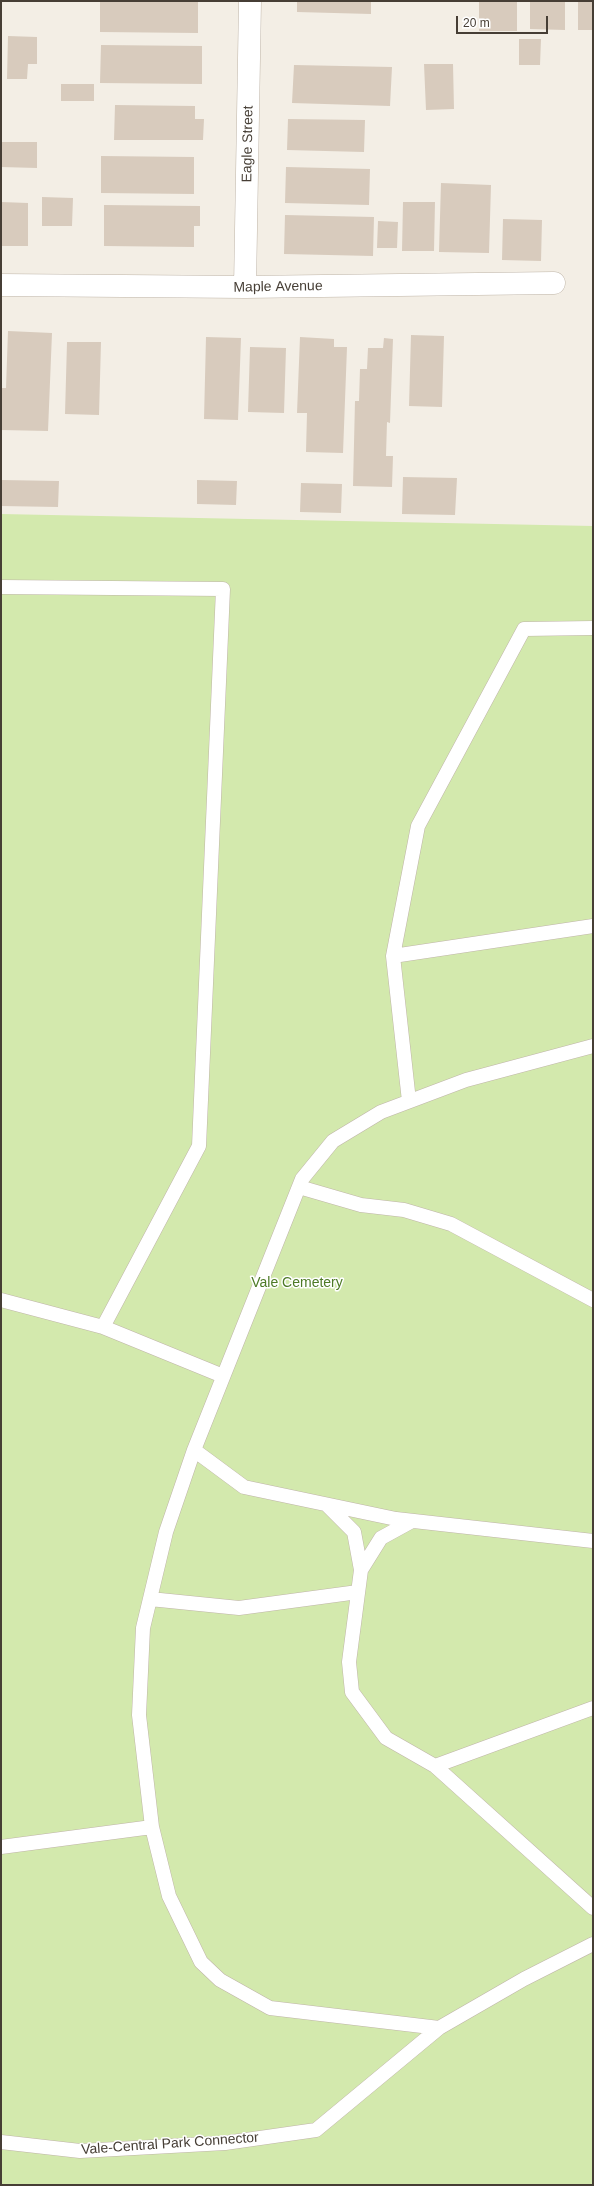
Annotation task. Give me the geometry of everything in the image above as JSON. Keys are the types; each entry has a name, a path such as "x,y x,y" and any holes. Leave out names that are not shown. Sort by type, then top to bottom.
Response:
{"street":[{"name":"Eagle Street","path":"245,287 250,1"},
{"name":"Maple Avenue","path":"1,285 245,287 554,283"}],"lane":[{"path":"1,587 223,589 199,1146 104,1327"},
{"path":"409,1101 393,956 418,826 524,629 593,628"},
{"path":"393,956 593,926"},
{"path":"439,2028 270,2008 220,1980 201,1962 169,1896 152,1827 139,1715 143,1628 166,1532 194,1450 302,1179 333,1141 381,1112 466,1080 593,1046"},
{"path":"299,1187 361,1205 404,1210 451,1224 593,1300"},
{"path":"1,1300 104,1327 223,1376"},
{"path":"194,1450 244,1487 412,1521 593,1542"},
{"path":"327,1505 354,1532 361,1570 349,1662 352,1692 386,1738 435,1766 593,1908"},
{"path":"361,1570 380,1538 412,1521"},
{"path":"150,1599 239,1608 358,1592"},
{"path":"435,1766 593,1708"},
{"path":"1,1847 152,1827"},
{"name":"Vale-Central Park Connector","path":"1,2142 80,2151 225,2143 316,2130 439,2028 524,1979 593,1944"}],"green space":[{"name":"Vale Cemetery","path":"1,514 593,526 593,2185 1,2185"}],"building":[{"path":"100,1 198,1 198,33 100,32"},
{"path":"297,1 371,1 371,14 297,12"},
{"path":"479,1 517,1 517,31 479,31"},
{"path":"530,1 565,1 565,30 530,29"},
{"path":"578,1 593,1 593,30 578,30"},
{"path":"8,36 37,37 37,64 28,64 27,79 7,79"},
{"path":"519,39 541,39 540,65 519,65"},
{"path":"101,45 202,46 202,84 100,83"},
{"path":"424,64 453,64 454,109 426,110"},
{"path":"294,65 392,67 390,106 292,103"},
{"path":"61,84 94,84 94,101 61,101"},
{"path":"115,105 195,106 195,119 204,119 203,140 114,140"},
{"path":"288,119 365,120 364,152 287,150"},
{"path":"1,142 37,142 37,168 1,167"},
{"path":"101,156 194,157 194,194 101,193"},
{"path":"286,167 370,169 369,205 285,203"},
{"path":"441,183 491,185 489,253 439,252"},
{"path":"42,197 73,198 72,226 42,226"},
{"path":"1,202 28,203 28,246 1,246"},
{"path":"403,202 435,202 434,251 402,251"},
{"path":"104,205 200,206 200,226 194,226 194,247 104,246"},
{"path":"285,215 374,217 373,256 284,254"},
{"path":"503,219 542,220 541,261 502,260"},
{"path":"378,221 398,222 397,248 377,248"},
{"path":"8,331 52,333 48,431 1,430 1,388 6,388"},
{"path":"411,335 444,336 442,407 409,406"},
{"path":"206,337 241,338 238,420 204,419"},
{"path":"300,337 334,339 334,347 347,347 343,453 306,452 307,413 297,413"},
{"path":"384,338 393,339 390,423 387,422 386,456 393,456 392,487 353,486 355,401 359,401 360,369 367,369 368,348 383,348"},
{"path":"67,342 101,342 99,415 65,414"},
{"path":"250,347 286,348 284,413 248,412"},
{"path":"403,477 457,478 455,515 402,514"},
{"path":"1,480 59,481 58,507 1,506"},
{"path":"197,480 237,481 236,505 197,504"},
{"path":"301,483 342,484 341,513 300,512"}]}
